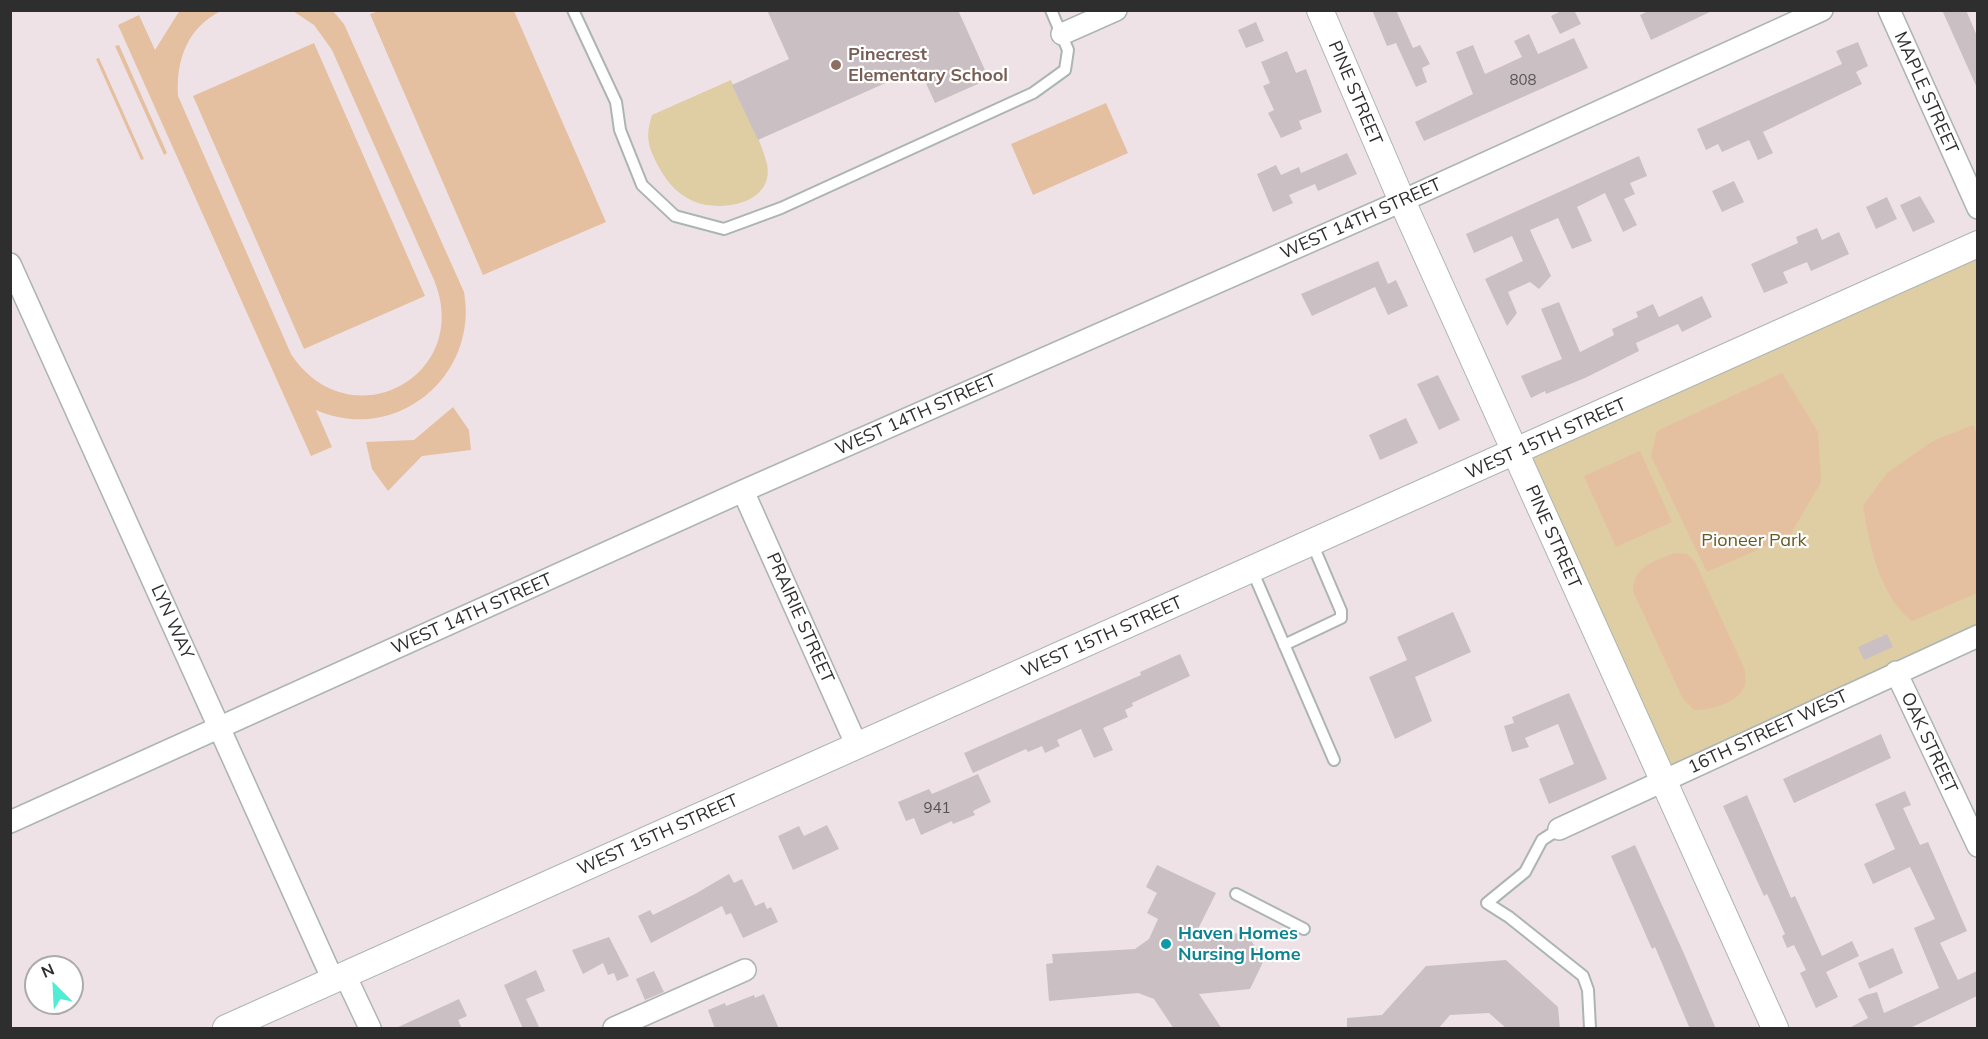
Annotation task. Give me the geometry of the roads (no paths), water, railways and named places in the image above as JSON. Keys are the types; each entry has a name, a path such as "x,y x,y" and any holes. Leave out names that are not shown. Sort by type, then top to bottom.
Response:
{"street":[{"path":"1062,34 1116,10"},
{"name":"PINE STREET","path":"1320,10 1402,201 1775,1029"},
{"name":"WEST 14TH STREET","path":"10,822 743,491 1402,201 1822,10"},
{"name":"MAPLE STREET","path":"1889,10 1977,208"},
{"name":"WEST 15TH STREET","path":"226,1029 1977,244"},
{"name":"LYN WAY","path":"10,264 220,728 339,978 370,1029"},
{"name":"PRAIRIE STREET","path":"743,491 857,746"},
{"name":"16TH STREET WEST","path":"1559,829 1977,636"},
{"name":"OAK STREET","path":"1896,672 1977,846"},
{"path":"614,1029 745,970"}],"lane":[{"path":"573,10 616,102 621,130 642,185 675,216 724,229 782,208 1033,93 1065,70 1068,50 1052,10"},
{"path":"1284,645 1341,618 1341,612 1312,543"},
{"path":"1252,570 1334,760"},
{"path":"1559,829 1542,840 1525,872 1487,903 1509,917 1583,976 1588,990 1590,1029"},
{"path":"1236,894 1304,928"}],"place":[{"name":"Pinecrest Elementary School","path":"836,65"},
{"name":"Haven Homes Nursing Home","path":"1166,944"}],"park label":[{"name":"Pioneer Park","path":"1754,541"}]}
